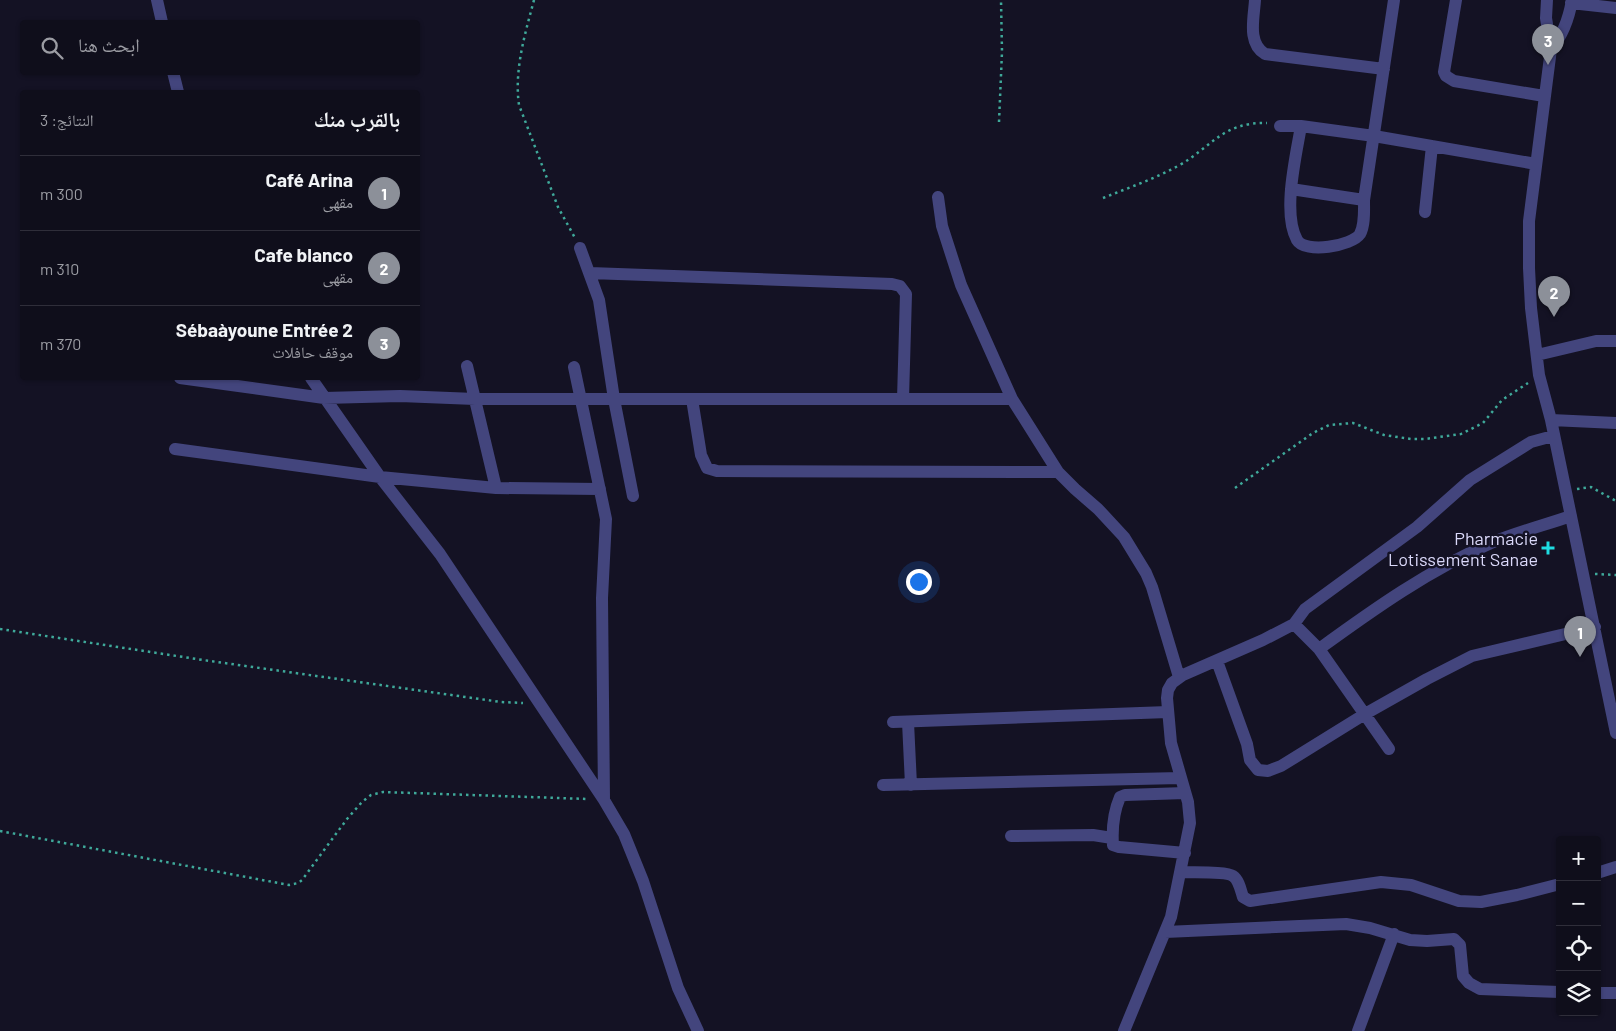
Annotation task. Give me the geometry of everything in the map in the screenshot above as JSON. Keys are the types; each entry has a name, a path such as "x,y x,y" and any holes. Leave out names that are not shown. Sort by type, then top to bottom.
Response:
{"street":[{"path":"157,0 162,20"},
{"path":"1256,0 1254,39 1259,50 1265,54 1384,70"},
{"path":"1301,126 1291,189 1290,209 1294,232 1299,242 1309,247 1349,242 1356,238 1363,225 1364,200 1394,0"},
{"path":"1456,0 1444,72 1446,76 1454,81 1544,96"},
{"path":"1547,0 1546,18 1551,48 1529,221 1531,308 1539,375 1551,420 1616,732"},
{"path":"1551,48 1561,35 1571,2 1616,8"},
{"path":"174,75 178,90"},
{"path":"1280,126 1301,126 1374,136 1536,164"},
{"path":"1425,212 1432,146"},
{"path":"1291,189 1364,200"},
{"path":"938,197 942,226 961,285 1012,399 1058,472 1111,522 1124,537 1146,573 1179,677"},
{"path":"580,248 599,300 614,399 633,496"},
{"path":"590,273 892,284 900,286 906,294 904,399"},
{"path":"1537,355 1596,341 1616,341"},
{"path":"468,366 496,488"},
{"path":"574,368 606,520 602,598 604,800"},
{"path":"194,380 324,398 400,396 580,399 1012,399"},
{"path":"312,380 380,478 440,554 604,800 624,834 640,873 678,988 698,1031"},
{"path":"692,399 701,454 707,468 717,470 1058,472"},
{"path":"1551,420 1616,423"},
{"path":"1124,1031 1165,932 1173,907 1190,823 1190,811 1171,743 1168,690 1172,683 1179,677 1263,640 1294,624 1305,608 1417,527 1470,480 1531,442 1553,436"},
{"path":"175,449 380,478 496,488 600,488"},
{"path":"1319,649 1392,596 1448,564 1494,542 1571,516"},
{"path":"1294,624 1319,649 1389,749"},
{"path":"1217,661 1247,744 1250,760 1258,770 1268,771 1281,766 1365,714 1427,679 1472,656 1595,627"},
{"path":"893,722 1168,712"},
{"path":"908,722 911,785"},
{"path":"882,785 1180,778"},
{"path":"1184,853 1119,847 1113,845 1112,838 1117,804 1120,797 1125,795 1185,793"},
{"path":"1010,836 1093,835 1112,838"},
{"path":"1601,872 1616,868"},
{"path":"1180,872 1233,876 1237,880 1243,897 1250,901 1387,882 1411,885 1459,901 1481,902 1556,885"},
{"path":"1165,932 1346,924 1365,926 1410,940 1454,939 1460,944 1463,976 1469,983 1480,990 1556,992"},
{"path":"1358,1031 1394,934"},
{"path":"1601,993 1616,994"}],"path":[{"path":"534,0 518,74 517,90 519,105 558,207 580,248"},
{"path":"999,122 1002,52 1001,0"},
{"path":"1103,198 1173,168 1229,130 1254,123 1280,126"},
{"path":"1235,488 1313,433 1329,425 1353,423 1384,435 1411,439 1445,437 1470,431 1483,423 1507,396 1539,375"},
{"path":"1566,490 1591,487 1616,501"},
{"path":"1584,574 1616,575"},
{"path":"0,629 193,659 501,702 538,701"},
{"path":"0,831 289,885 302,880 347,819 366,798 376,793 402,792 604,800"}],"place":[{"name":"Sébaàyoune Entrée 2","path":"1548,65"},
{"name":"Cafe blanco","path":"1554,317"},
{"name":"Pharmacie Lotissement Sanae","path":"1548,548"},
{"name":"Café Arina","path":"1580,657"}]}
